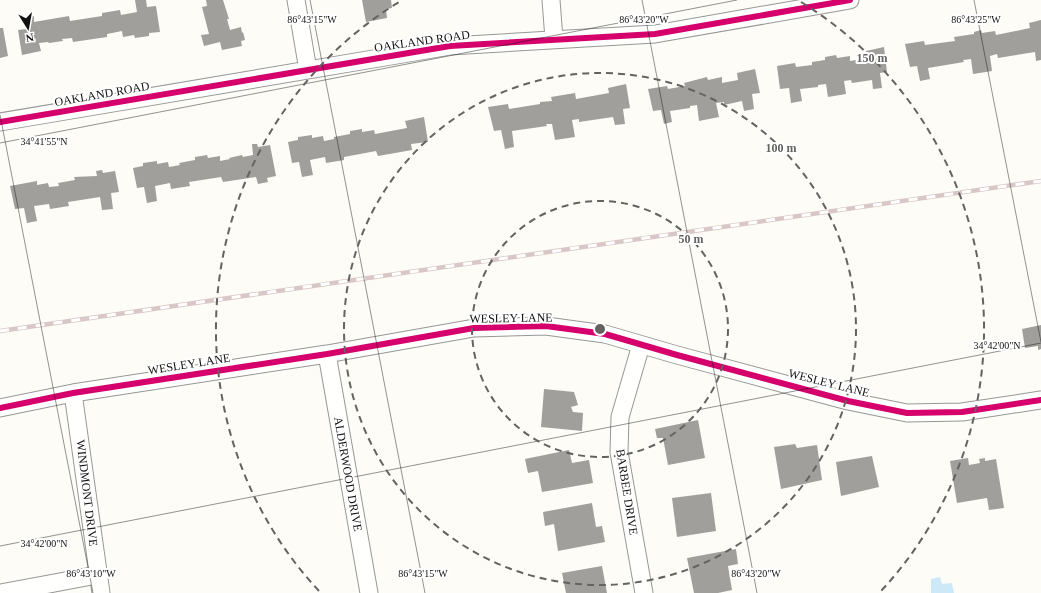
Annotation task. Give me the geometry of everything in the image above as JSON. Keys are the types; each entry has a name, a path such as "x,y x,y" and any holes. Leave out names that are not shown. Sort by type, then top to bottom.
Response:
{"street":[{"path":"296,0 308,70"},
{"path":"551,0 554,39"},
{"name":"OAKLAND ROAD","path":"0,122 450,46 655,34 850,0"},
{"name":"WESLEY LANE","path":"0,408 73,393 327,354 474,328 546,326 605,334 848,401 908,413 962,412 1041,400"},
{"name":"BARBEE DRIVE","path":"641,345 620,417 619,452 644,593"},
{"name":"ALDERWOOD DRIVE","path":"327,354 369,593"},
{"name":"WINDMONT DRIVE","path":"73,393 97,575 101,593"},
{"path":"1,593 97,575"}],"water":[{"path":"940,577 942,584 952,583 954,593 931,593 931,579"}],"building":[{"path":"135,0 146,0 147,7 156,6 160,32 149,33 149,36 135,38 134,35 123,37 122,31 107,34 107,37 73,42 72,38 62,39 63,41 39,43 41,51 22,55 18,30 26,29 24,18 34,16 34,22 69,16 70,21 102,16 102,13 120,10 121,15 137,12"},
{"path":"206,0 223,0 229,19 227,19 230,30 241,27 245,40 241,41 242,46 222,50 220,42 204,46 201,35 209,34 202,7 207,6"},
{"path":"362,0 391,0 392,8 386,9 387,18 366,22"},
{"path":"1041,20 1041,60 1036,61 1035,52 998,58 997,54 990,56 992,71 973,74 971,59 963,60 964,62 928,68 930,79 920,81 917,66 910,67 905,44 924,41 925,45 955,41 954,37 974,34 974,32 981,30 982,33 995,31 996,35 1030,28 1029,23"},
{"path":"0,28 3,28 8,56 0,58"},
{"path":"884,47 887,72 880,73 882,88 873,89 872,80 852,83 851,80 844,81 846,94 828,97 826,84 818,85 818,87 800,89 802,101 791,103 789,88 780,89 777,66 795,63 796,67 812,65 812,62 825,60 825,57 836,55 837,58 850,56 850,61 867,58 866,51"},
{"path":"755,69 760,93 752,94 754,109 744,111 742,101 724,105 724,102 716,103 719,117 699,121 697,105 690,106 690,108 670,111 672,122 664,124 661,110 653,111 648,89 667,86 668,89 685,86 684,83 707,77 708,80 722,77 722,83 738,80 737,73"},
{"path":"626,84 630,108 623,109 625,124 615,125 613,117 579,122 579,119 572,120 575,137 555,140 552,124 512,131 514,147 505,149 501,130 494,131 488,107 508,104 509,109 540,104 540,102 552,101 551,97 575,93 576,99 609,93 608,88"},
{"path":"424,117 428,142 411,144 412,150 378,156 376,151 344,157 344,160 326,163 325,157 310,160 313,175 302,177 299,162 292,163 288,142 298,140 298,137 312,135 312,138 323,136 324,141 334,139 334,137 350,134 350,131 362,129 362,132 374,130 375,134 407,128 405,121"},
{"path":"252,144 257,144 258,147 270,145 276,176 267,178 268,182 258,184 256,177 223,182 221,177 189,182 190,186 171,189 170,183 155,186 157,201 147,203 144,187 137,188 133,168 143,166 143,163 157,161 157,164 168,162 169,167 180,165 179,163 195,160 195,157 207,155 208,158 220,156 220,161 242,155 243,157 253,155"},
{"path":"102,170 103,173 115,171 119,192 111,193 113,209 102,210 100,197 68,202 69,206 50,209 49,204 34,206 37,221 27,223 24,208 15,209 10,186 37,181 37,185 48,183 49,187 59,186 58,183 75,180 74,177 97,176 96,171"},
{"path":"1041,325 1041,349 1038,350 1038,346 1025,348 1022,329"},
{"path":"544,389 574,392 578,405 571,407 573,412 583,413 582,431 541,427"},
{"path":"698,420 705,458 668,465 663,438 657,438 655,429"},
{"path":"795,444 797,448 817,445 822,480 781,489 774,447"},
{"path":"569,450 572,463 589,460 593,483 542,492 538,471 528,473 525,459"},
{"path":"872,456 879,487 841,496 836,462"},
{"path":"968,458 969,465 980,463 979,459 985,458 985,461 996,459 1004,508 989,510 987,498 957,503 950,461"},
{"path":"711,493 716,531 677,537 672,498"},
{"path":"592,503 596,527 602,526 605,542 558,551 554,524 545,526 543,512"},
{"path":"736,549 738,564 728,566 732,590 718,593 694,593 687,558"},
{"path":"602,566 607,593 566,593 562,573"}],"railway":[{"path":"0,331 1041,181"}],"cycle path":[{"path":"0,122 450,46 655,34 850,0"},
{"path":"0,408 73,393 327,354 474,328 546,326 605,334 848,401 907,413 962,412 1041,400"}]}
